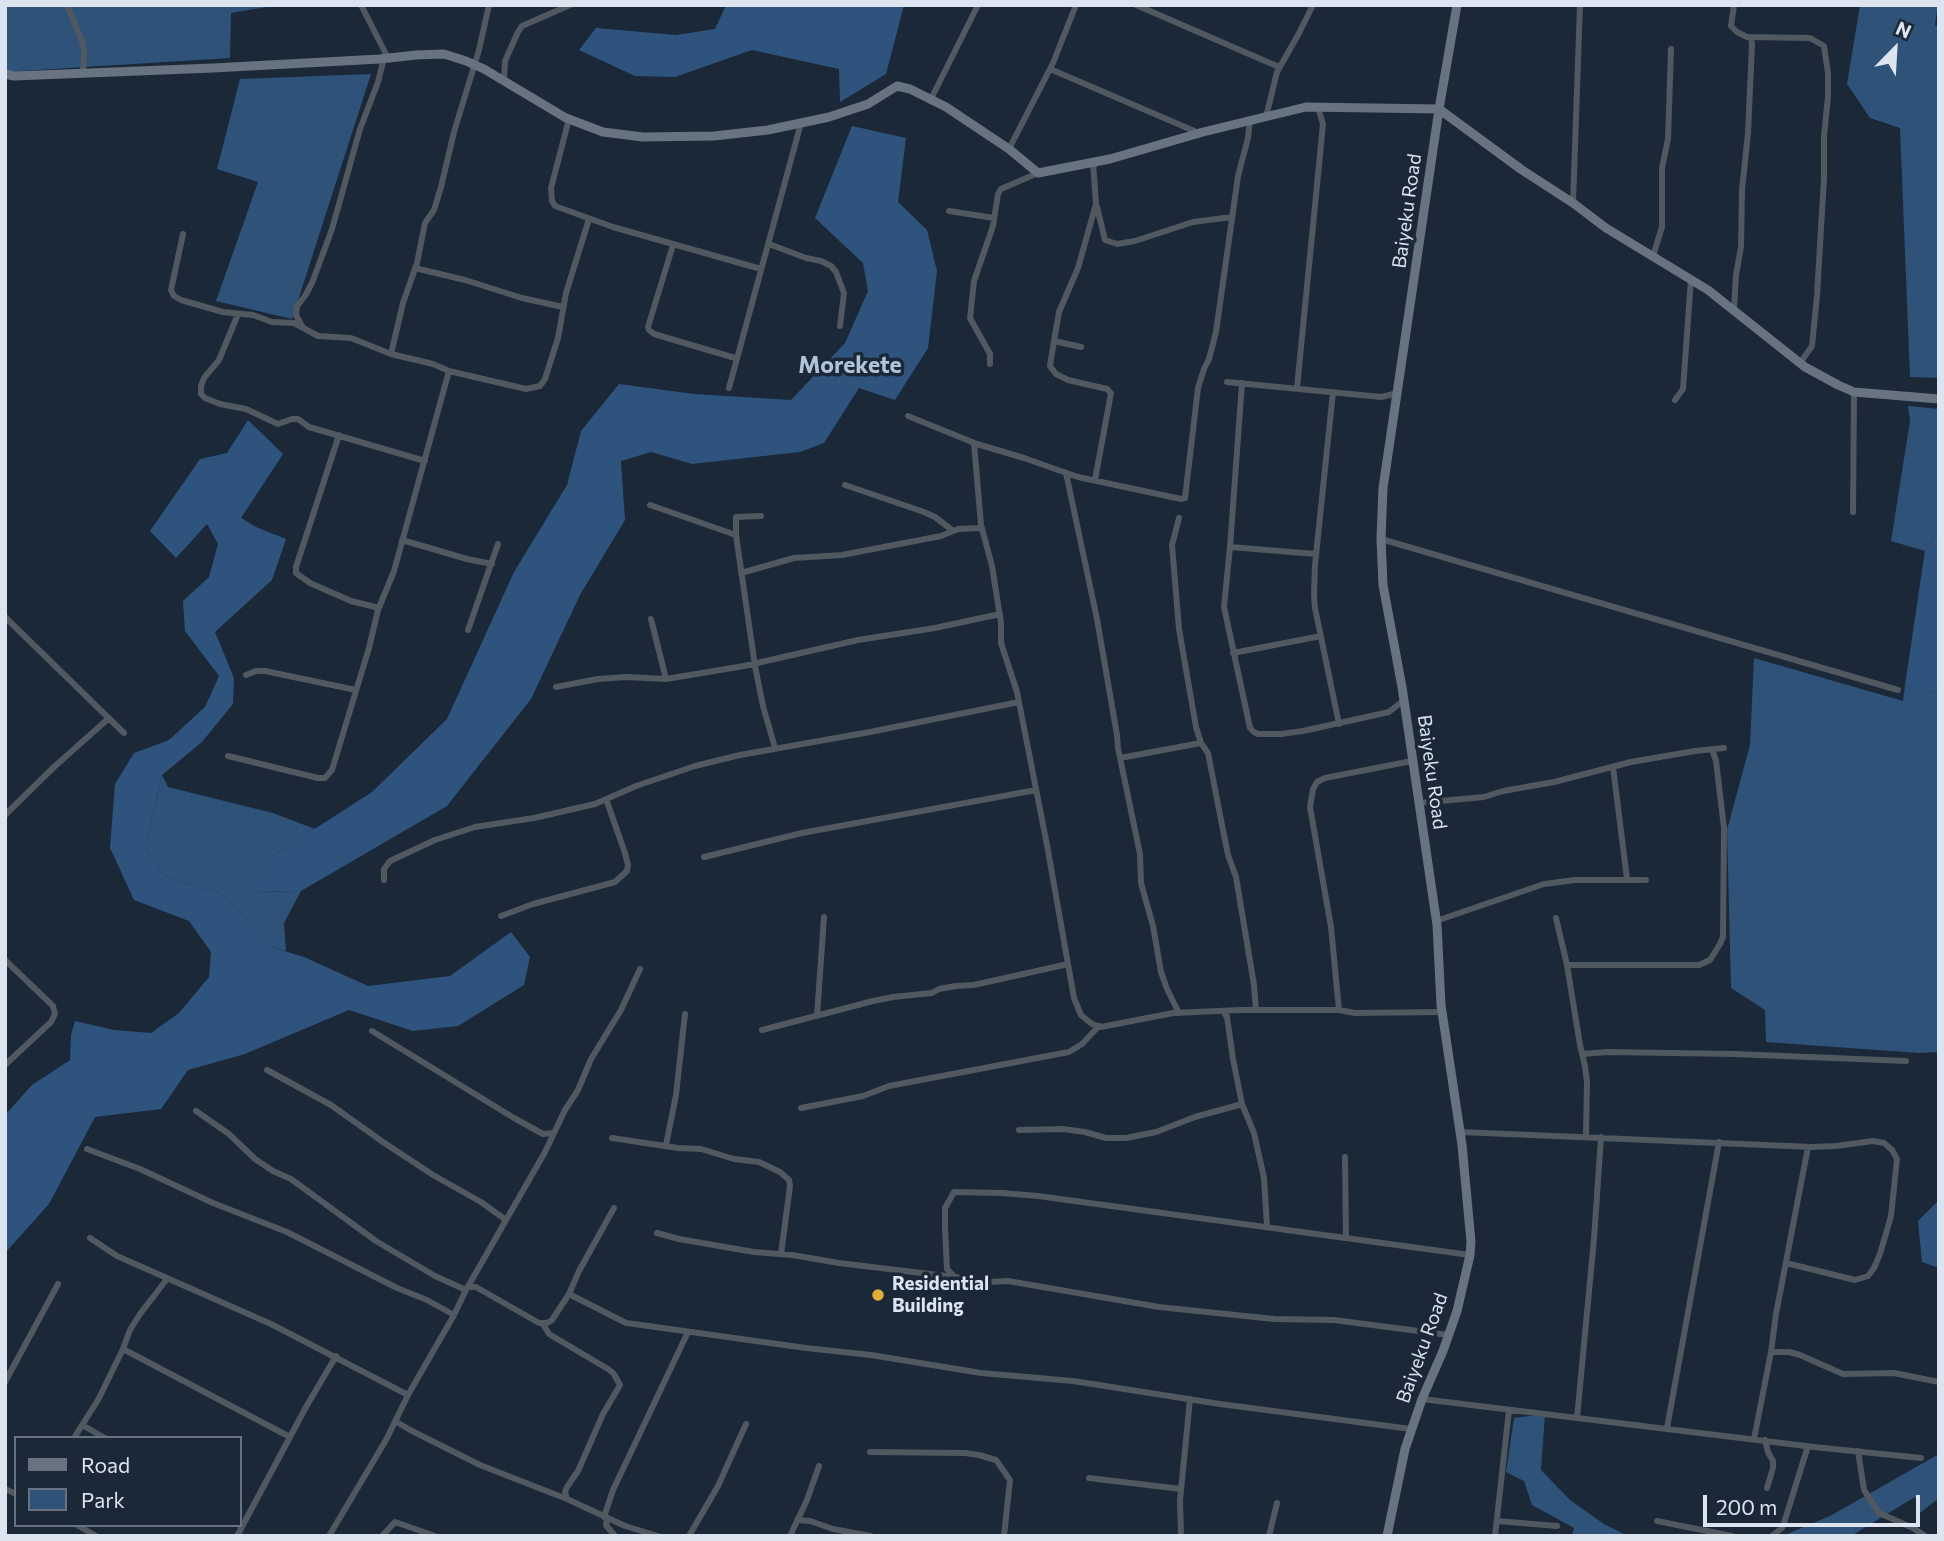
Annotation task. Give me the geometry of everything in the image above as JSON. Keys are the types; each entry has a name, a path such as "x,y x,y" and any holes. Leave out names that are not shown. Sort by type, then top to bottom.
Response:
{"street":[{"path":"67,5 82,41 83,73"},
{"path":"302,326 296,315 297,306 312,283 332,229 360,129 386,58 361,5"},
{"path":"391,354 425,223 434,209 441,187 489,5"},
{"path":"504,80 505,61 522,26 557,13 570,5"},
{"path":"931,99 978,5"},
{"path":"1009,149 1050,69 1076,5"},
{"path":"1136,5 1279,67"},
{"path":"1266,117 1279,67 1312,5"},
{"name":"Baiyeku Road","path":"1387,1536 1405,1449 1457,1311 1471,1242 1460,1132 1442,1012 1436,921 1404,701 1383,585 1381,539 1383,488 1457,5"},
{"path":"1573,203 1580,5"},
{"path":"1734,5 1731,26 1737,32 1751,37 1793,36 1813,39 1824,46 1828,97 1814,321 1812,346 1800,363"},
{"path":"1734,310 1741,247 1751,37"},
{"path":"1653,256 1662,227 1662,168 1668,139 1671,49"},
{"path":"5,74 83,73 444,54 474,64 569,119 603,132 643,137 714,136 768,130 829,117 868,104 897,86 910,89 946,107 1009,149 1038,173"},
{"path":"1050,69 1199,133"},
{"path":"990,364 990,354 970,318 970,307 974,281 981,266 1001,189 1038,173 1093,162 1306,107 1440,108 1522,170 1606,228 1708,290 1800,363 1854,392 1939,399"},
{"path":"1297,388 1323,124 1318,107"},
{"path":"1323,124 1333,107"},
{"path":"569,119 551,188 555,206 589,219 761,270"},
{"path":"908,416 974,443 1066,473 1185,498 1198,388 1216,332 1238,176 1250,120"},
{"path":"729,388 801,123"},
{"path":"1093,162 1096,204 1105,240 1117,244 1135,241 1193,222 1232,217"},
{"path":"1095,480 1111,393 1107,389 1068,380 1056,374 1050,366 1059,312 1078,268 1096,204"},
{"path":"949,211 994,218"},
{"path":"183,233 172,285 174,296 195,305 253,315 272,322 294,323 318,336 351,338 391,354 433,364 449,371 526,389 540,386 545,379 557,344 563,307 589,219"},
{"path":"769,244 821,261 836,272 844,293 841,326"},
{"path":"673,245 649,330 654,334 736,358"},
{"path":"415,268 563,307"},
{"path":"1675,400 1683,389 1691,279"},
{"path":"238,314 219,360 204,378 201,394 220,404 246,409 278,424 298,419 309,427 425,461"},
{"path":"1054,341 1081,347"},
{"path":"228,757 318,778 325,778 332,770 379,608 394,571 449,371"},
{"path":"1227,382 1397,398"},
{"path":"1242,383 1224,607 1250,727 1254,732 1281,734 1389,712 1404,701"},
{"path":"1333,392 1314,596 1339,724"},
{"path":"1853,512 1854,392"},
{"path":"339,435 296,573 310,583 351,601 379,608"},
{"path":"974,443 982,528 1000,614 1001,643 1018,702 1074,998 1077,1008 1086,1020 1099,1026 1179,1013 1256,1010 1442,1012"},
{"path":"1066,473 1097,619 1120,758 1140,854 1141,883 1153,926 1161,972 1179,1013"},
{"path":"845,485 925,512 952,530"},
{"path":"650,505 736,535"},
{"path":"761,516 736,517 736,535 754,663 775,748"},
{"path":"1179,518 1172,545 1179,629 1196,727 1201,743 1208,753 1228,855 1236,877 1256,1010"},
{"path":"741,573 794,558 878,550 941,536 952,530 982,528"},
{"path":"1381,539 1898,690"},
{"path":"402,540 492,564"},
{"path":"468,630 498,544"},
{"path":"1230,547 1316,554"},
{"path":"556,687 617,677 666,679 1000,614"},
{"path":"5,617 124,733"},
{"path":"652,618 666,679"},
{"path":"1233,653 1321,636"},
{"path":"246,675 265,671 356,690"},
{"path":"384,880 383,869 390,861 435,840 475,827 534,818 586,806 695,766 775,748 1018,702"},
{"path":"1389,712 1406,717"},
{"path":"5,815 109,718"},
{"path":"1120,758 1201,743"},
{"path":"1419,803 1484,797 1631,762 1724,748"},
{"path":"1567,965 1699,965 1710,960 1723,937 1724,828 1716,761 1712,749"},
{"path":"1339,1010 1331,927 1310,807 1313,789 1317,782 1325,778 1412,761"},
{"path":"1613,767 1627,879"},
{"path":"704,857 802,833 1036,790"},
{"path":"501,916 533,904 615,882 627,871 625,853 606,799"},
{"path":"1436,921 1544,884 1575,880 1646,880"},
{"path":"817,1016 824,917"},
{"path":"1556,918 1567,965 1587,1083 1586,1137"},
{"path":"5,960 53,1006 55,1014 51,1022 5,1065"},
{"path":"762,1030 893,997 932,993 1068,964"},
{"path":"329,1536 357,1491 549,1144 640,969"},
{"path":"1167,1014 1173,1002"},
{"path":"1227,1013 1242,1104 1254,1133 1264,1178 1267,1226"},
{"path":"666,1145 676,1095 685,1014"},
{"path":"801,1108 863,1096 890,1086 1069,1052 1082,1044 1099,1026"},
{"path":"372,1031 543,1134 549,1144"},
{"path":"1582,1054 1735,1054 1906,1061"},
{"path":"267,1070 331,1105 433,1175 481,1202 506,1220"},
{"path":"1019,1130 1063,1129 1106,1138 1126,1138 1156,1132 1195,1117 1242,1104"},
{"path":"196,1111 229,1134 255,1158 291,1179 376,1241 435,1276 471,1286 543,1324 549,1334 614,1374 620,1385 603,1413 581,1464 567,1487 567,1499"},
{"path":"1460,1132 1808,1147 1873,1141 1884,1143 1897,1159 1891,1216 1880,1254 1868,1276 1855,1280 1839,1278 1786,1264"},
{"path":"543,1134 554,1133"},
{"path":"612,1138 678,1149 701,1149 734,1159 759,1162 785,1175 790,1186 781,1254"},
{"path":"1577,1418 1601,1138"},
{"path":"1667,1428 1719,1142"},
{"path":"1754,1438 1808,1147"},
{"path":"87,1149 287,1232 454,1315"},
{"path":"1345,1157 1346,1238"},
{"path":"955,1278 947,1269 945,1213 954,1192 1002,1192 1470,1255"},
{"path":"543,1324 552,1320 569,1294 614,1208"},
{"path":"657,1233 754,1252 988,1282 1008,1281 1185,1310 1273,1319 1334,1320 1449,1335"},
{"path":"90,1238 117,1256 271,1324 408,1395"},
{"path":"941,1276 947,1269"},
{"path":"75,1436 97,1400 135,1322 167,1279"},
{"path":"5,1382 58,1283"},
{"path":"569,1294 625,1323 871,1355 981,1373 1073,1381 1412,1429"},
{"path":"615,1536 606,1525 605,1517 612,1490 688,1332"},
{"path":"123,1349 290,1437"},
{"path":"1772,1352 1800,1355 1843,1374 1895,1373 1939,1382"},
{"path":"242,1525 336,1356"},
{"path":"1181,1536 1181,1489 1190,1399"},
{"path":"1422,1399 1921,1458"},
{"path":"1496,1536 1509,1410"},
{"path":"395,1421 480,1465 567,1499 625,1526 658,1536"},
{"path":"689,1536 718,1486 746,1424"},
{"path":"82,1425 101,1436"},
{"path":"1765,1440 1773,1461 1767,1489"},
{"path":"1772,1536 1784,1523 1808,1446"},
{"path":"1857,1451 1864,1490 1879,1513 1925,1536"},
{"path":"870,1452 965,1453 996,1460 1010,1480 1004,1536"},
{"path":"789,1536 819,1466"},
{"path":"1089,1478 1181,1489"},
{"path":"1269,1536 1277,1503"},
{"path":"803,1508 810,1521"},
{"path":"242,1510 247,1514"},
{"path":"797,1520 871,1536"},
{"path":"1497,1521 1557,1526"},
{"path":"1657,1521 1732,1536"},
{"path":"382,1536 395,1522 435,1536"},
{"path":"80,1527 96,1536"}],"green space":[{"path":"5,5 279,5 231,13 230,58 5,72"},
{"path":"1860,5 1938,5 1935,25 1939,27 1939,378 1910,377 1900,128 1870,118 1847,84"},
{"path":"371,74 292,319 216,301 258,182 217,169 240,79"},
{"path":"1908,406 1939,409 1939,530 1925,551 1891,541 1910,421"},
{"path":"1754,658 1903,701 1905,685 1939,694 1939,1052 1919,1053 1766,1042 1765,1010 1731,988 1727,830 1750,745"},
{"path":"162,775 168,787 273,813 315,829 274,855 253,892 301,891 284,923 286,951 274,948 221,894 165,876 145,849"},
{"path":"1545,1414 1541,1470 1570,1500 1604,1524 1628,1536 1572,1536 1574,1528 1532,1505 1524,1481 1506,1472 1514,1418"},
{"path":"1939,1454 1939,1498 1920,1513 1915,1497 1851,1536 1782,1536 1830,1516"}],"shaded area":[{"path":"726,5 904,5 886,74 840,102 839,69 752,50 675,77 635,76 579,50 596,28 676,35 715,29"},
{"path":"852,126 906,138 898,202 927,230 937,271 928,348 895,400 859,388 824,443 800,452 692,464 651,452 621,461 625,520 580,595 531,699 447,806 301,891 252,892 274,855 372,792 447,719 514,572 567,485 581,431 619,384 694,394 791,400 845,343 868,291 863,263 815,218"},
{"path":"248,420 283,454 241,518 286,539 272,580 215,632 234,678 233,704 202,742 162,775 145,849 165,876 221,894 274,948 304,957 368,986 450,976 511,932 530,957 524,985 458,1026 413,1031 349,1010 245,1054 188,1070 161,1109 95,1117 49,1204 5,1253 5,1115 32,1085 70,1060 71,1035 75,1021 114,1030 151,1033 179,1013 209,977 211,952 189,921 134,900 110,848 115,784 134,753 169,740 205,707 219,676 185,631 183,601 209,577 218,544 207,524 176,558 150,531 200,459 227,453"},
{"path":"1939,530 1939,694 1905,685 1925,551"},
{"path":"1939,1200 1939,1268 1922,1262 1918,1221"}],"place":[{"name":"Residential Building","path":"878,1295"}],"district":[{"name":"Morekete","path":"850,365"}]}
